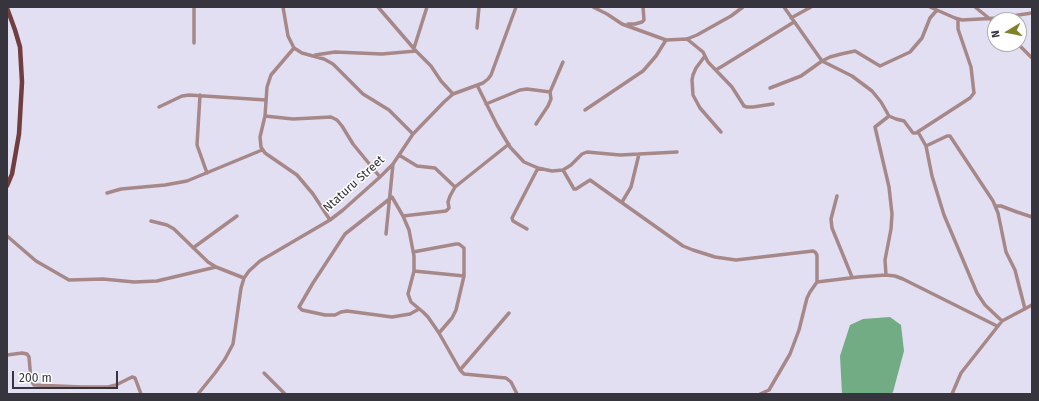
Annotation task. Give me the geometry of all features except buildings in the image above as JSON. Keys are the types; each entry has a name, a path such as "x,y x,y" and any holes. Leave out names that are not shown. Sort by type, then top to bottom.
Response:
{"main road":[{"path":"7,8 20,47 22,82 19,134 12,174 7,186"}],"street":[{"path":"194,7 194,44"},
{"path":"283,7 288,36 294,48 302,53 314,55 333,64 363,94 389,110 413,134"},
{"path":"378,7 431,66 441,81 453,94"},
{"path":"415,49 427,7"},
{"path":"477,28 479,7"},
{"name":"Ntaturu Street","path":"198,394 226,359 233,344 241,288 244,278 249,271 260,261 330,220 353,202 393,164 413,134 444,102 453,94 483,82 491,75 516,7"},
{"path":"592,7 607,14 622,24 666,40 687,39 697,35 744,7"},
{"path":"622,24 642,22 644,20 643,7"},
{"path":"784,7 822,61 852,76 872,90 889,116 904,121 913,132 918,132 970,98 974,93 971,67 958,28 958,19"},
{"path":"791,18 811,7"},
{"path":"930,7 958,19 987,18"},
{"path":"975,7 987,16"},
{"path":"770,88 801,76 822,61 855,51 878,65 882,65 912,50 922,38 930,18 937,10"},
{"path":"716,70 794,22"},
{"path":"687,39 705,56 732,87 744,106 753,107 773,104"},
{"path":"585,110 643,71 656,56 666,40"},
{"path":"294,48 271,75 266,100 265,116 260,137 261,147 262,150 297,175 313,194 330,220"},
{"path":"314,55 335,52 382,54 415,49"},
{"path":"705,56 693,74 693,95 700,108 721,132"},
{"path":"536,124 548,106 551,99 550,92 563,62"},
{"path":"477,85 486,104 514,151 524,162 538,168 552,171 562,170 571,165 582,154 588,152 620,155 677,152"},
{"path":"486,104 520,90 526,89 550,92"},
{"path":"159,107 182,96 200,94 266,100"},
{"path":"200,94 197,145 207,173"},
{"path":"265,116 293,119 331,117 337,120 353,144 380,177"},
{"path":"886,275 885,260 892,228 892,214 889,187 875,127 889,116"},
{"path":"918,132 926,146 932,176 944,216 970,279 980,300 1002,321"},
{"path":"926,146 946,136 950,136 996,206 1006,252 1015,270 1025,309"},
{"path":"403,216 446,211 449,208 448,202 450,196 456,187 509,144"},
{"path":"108,193 121,189 165,185 187,181 262,150"},
{"path":"622,202 631,187 639,154"},
{"path":"399,155 417,166 435,168 456,187"},
{"path":"386,234 393,164"},
{"path":"527,229 513,221 512,218 538,168"},
{"path":"562,170 574,189 590,180 683,246 715,257 736,260 815,252 817,256 817,282 807,298 803,309 799,330 790,354 769,390 760,394"},
{"path":"837,196 831,219 832,228 852,278"},
{"path":"389,198 392,197 394,199 403,216 413,252 414,271 408,294 411,302 423,312 439,333 460,370 464,374 506,378 511,382 517,394"},
{"path":"389,198 345,234 299,307 302,310 325,315 336,315 347,311 392,317 410,314 419,309"},
{"path":"996,206 1001,206 1032,216"},
{"path":"193,248 237,216"},
{"path":"151,221 170,227 208,262 216,267 244,278"},
{"path":"7,236 36,261 69,280 103,279 134,282 157,281 216,267"},
{"path":"413,252 459,244 464,248 464,276 456,310 452,318 439,333"},
{"path":"414,271 464,276"},
{"path":"817,282 886,275 895,276 997,326"},
{"path":"952,394 961,373 997,326 1002,321 1032,305"},
{"path":"460,370 508,313"},
{"path":"7,355 22,353 27,354 29,357 31,380 34,385 82,387 108,386 116,385 132,376 135,378 141,394"},
{"path":"264,374 285,394"}],"green space":[{"path":"890,317 901,325 904,351 893,392 891,394 842,394 840,356 850,325 863,319"}]}
